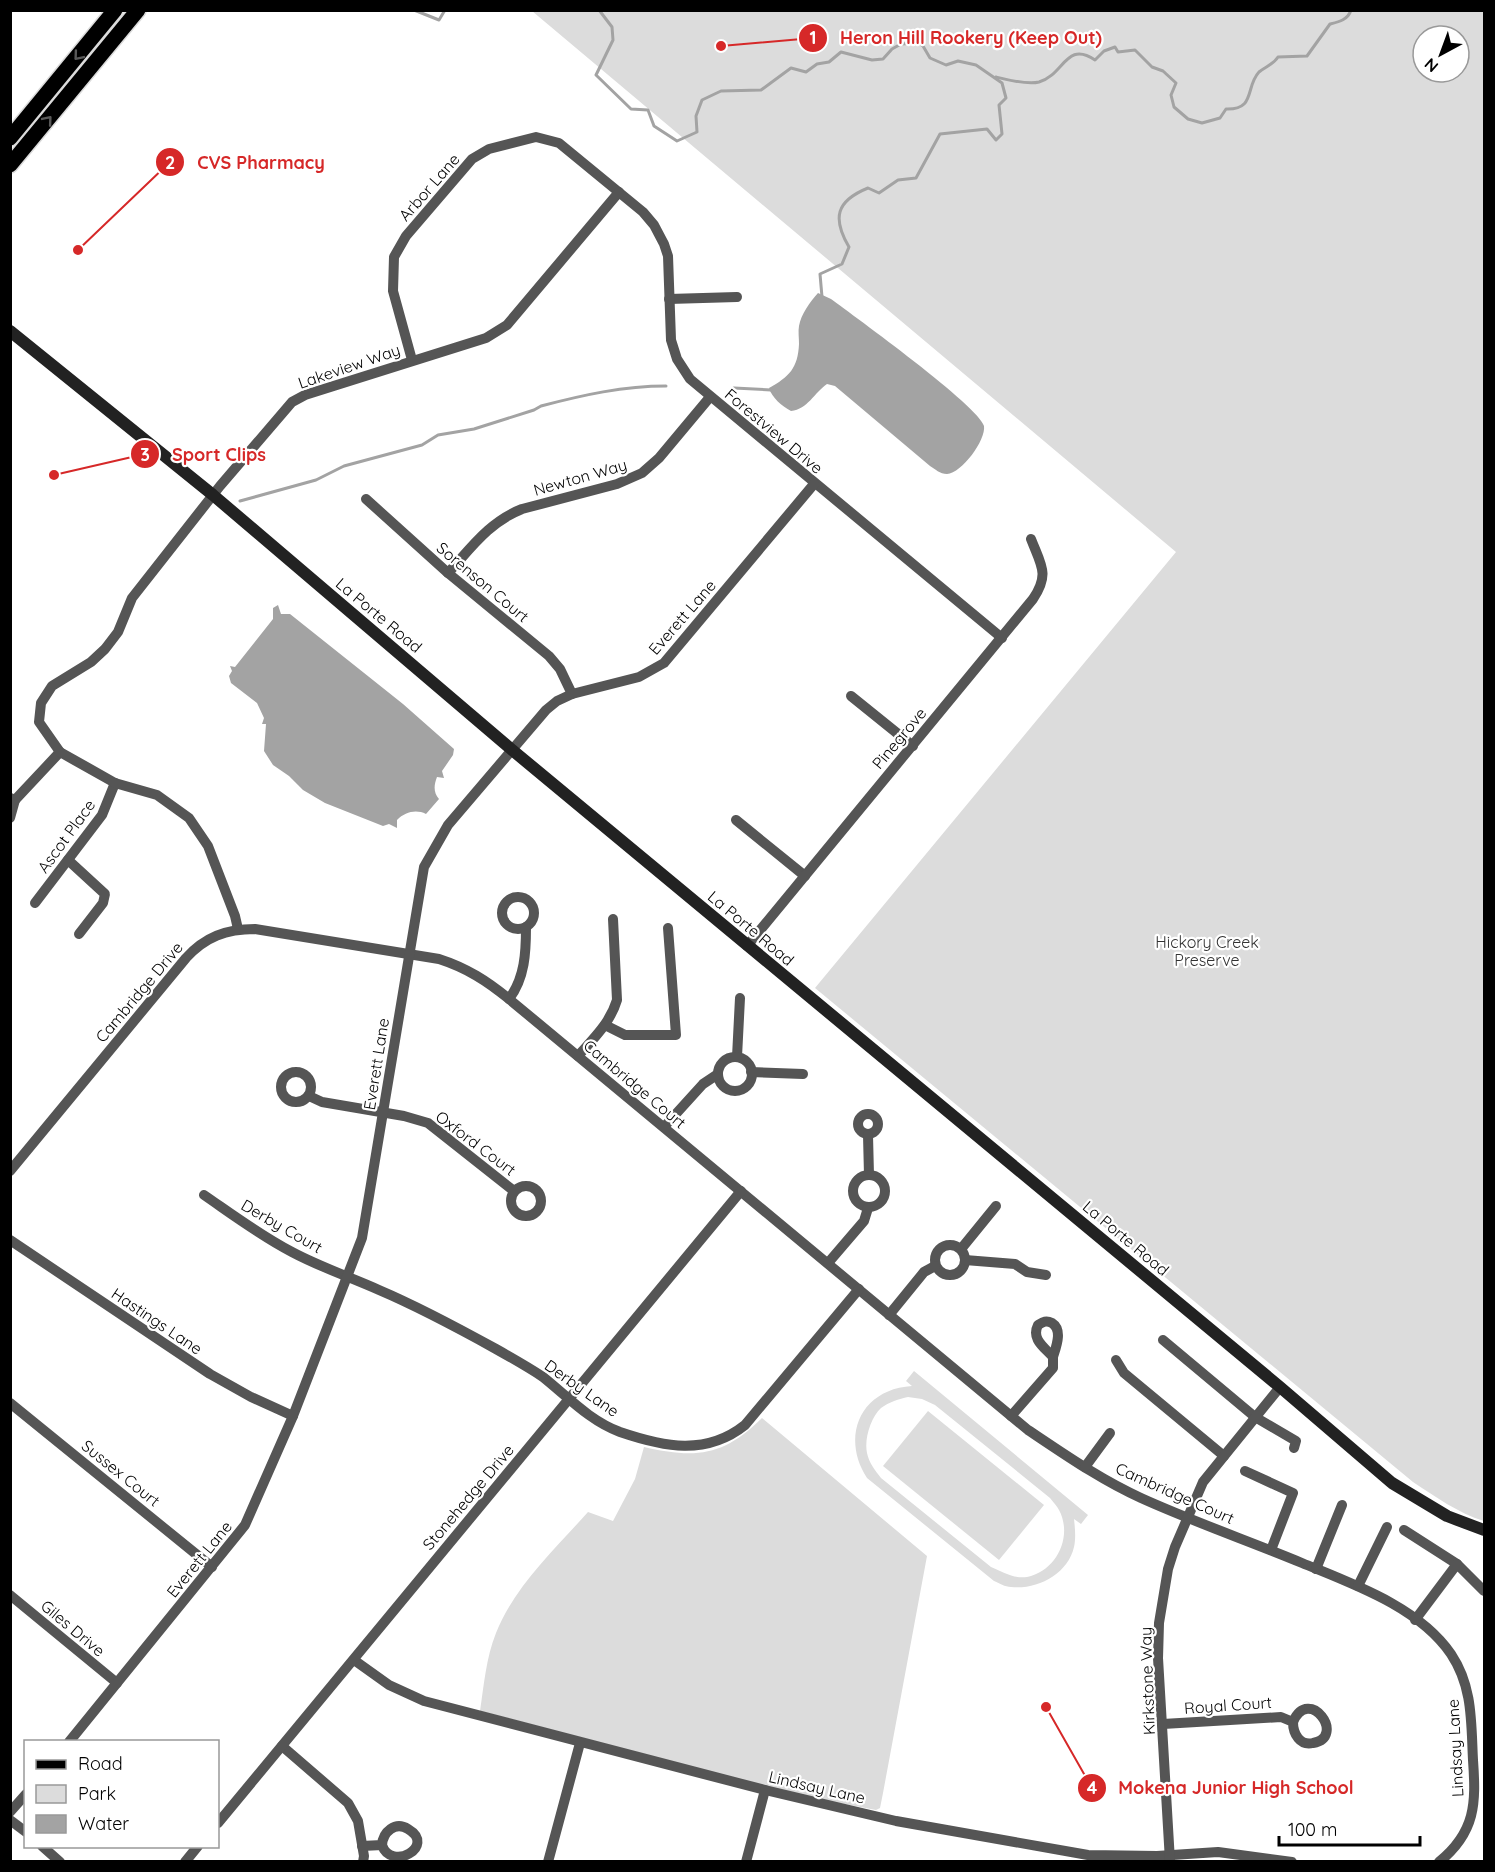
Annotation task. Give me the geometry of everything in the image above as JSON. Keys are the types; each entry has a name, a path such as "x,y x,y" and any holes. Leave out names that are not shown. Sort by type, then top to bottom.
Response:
{"main road":[{"path":"10,138 115,10"},
{"path":"10,165 138,10"}],"street":[{"name":"Arbor Lane","path":"412,360 393,291 394,257 406,236 472,159 489,149 536,136 559,143 619,192"},
{"name":"Forestview Drive","path":"619,192 648,218 664,244 669,269 671,340 677,359 690,380 1002,638"},
{"name":"Lakeview Way","path":"60,752 39,722 41,703 52,686 91,662 105,648 118,632 132,598 213,495 292,402 305,394 486,338 507,325 619,192"},
{"path":"669,299 737,297"},
{"name":"La Porte Road","path":"10,331 213,495 747,946 1280,1387 1392,1483 1447,1516 1485,1530"},
{"name":"Newton Way","path":"448,573 483,533 508,514 617,484 642,473 659,458 710,397"},
{"name":"Everett Lane","path":"71,1740 245,1525 293,1416 349,1277 362,1238 424,867 448,825 546,710 557,701 572,694 639,677 664,663 814,484"},
{"name":"Sorenson Court","path":"366,499 448,573 549,657 560,669 572,694"},
{"name":"Pinegrove","path":"747,946 1033,599 1044,573 1031,539"},
{"path":"851,696 912,746"},
{"path":"10,818 13,799 60,752 116,783 157,795 189,818 208,846 238,929"},
{"name":"Ascot Place","path":"35,903 102,815 116,783"},
{"path":"736,820 805,876"},
{"path":"68,860 105,894 103,903 79,934"},
{"path":"578,1056 605,1025 613,1013 617,1000 613,919"},
{"path":"510,999 520,981 526,950 526,927"},
{"path":"605,1025 625,1035 676,1035 668,928"},
{"name":"Cambridge Drive","path":"10,1171 191,953 208,939 238,929 255,929 409,954"},
{"name":"Cambridge Court","path":"409,954 439,959 468,970 510,999 1028,1430 1085,1467 1139,1497 1358,1586 1402,1610"},
{"path":"737,1057 740,998"},
{"path":"664,1127 703,1084 718,1074 722,1062 728,1058 737,1057 746,1061 751,1072 747,1085 735,1090 723,1086 718,1074"},
{"path":"751,1072 802,1074"},
{"name":"Oxford Court","path":"309,1096 322,1102 428,1123 514,1191"},
{"path":"868,1135 869,1175"},
{"path":"869,1175 880,1180 885,1192 880,1203 868,1208 857,1203 852,1191 857,1180 869,1175"},
{"name":"Stonehedge Drive","path":"219,1822 741,1191"},
{"name":"Derby Court","path":"204,1195 280,1246 349,1277"},
{"path":"960,1249 996,1206"},
{"path":"828,1263 864,1221 868,1208"},
{"name":"Hastings Lane","path":"10,1240 210,1374 251,1398 293,1416"},
{"path":"950,1245 960,1249 965,1260 961,1271 950,1276 939,1271 935,1266 935,1254 950,1245"},
{"path":"965,1260 1015,1264 1027,1272 1046,1275"},
{"path":"889,1315 924,1272 935,1266"},
{"name":"Derby Lane","path":"349,1277 408,1303 509,1356 542,1377 596,1420 632,1435 694,1447 715,1443 734,1433 750,1420 858,1289"},
{"path":"1163,1340 1255,1417 1296,1442 1294,1448"},
{"path":"1011,1416 1053,1368 1053,1357"},
{"path":"1116,1360 1124,1373 1224,1456"},
{"name":"Kirkstone Way","path":"1170,1858 1158,1658 1159,1623 1168,1569 1203,1482 1280,1387"},
{"name":"Sussex Court","path":"10,1403 212,1567"},
{"path":"1085,1467 1110,1433"},
{"path":"1245,1471 1293,1493 1270,1550"},
{"path":"1316,1569 1342,1505"},
{"path":"1358,1586 1387,1527"},
{"path":"1404,1530 1457,1564 1485,1591"},
{"path":"1415,1620 1457,1564"},
{"name":"Giles Drive","path":"10,1595 117,1683"},
{"name":"Lindsay Lane","path":"1402,1610 1431,1631 1450,1653 1465,1677 1470,1704 1475,1795 1471,1819 1455,1846 1439,1862"},
{"name":"Lindsay Lane","path":"354,1660 380,1680 412,1697 580,1743 896,1821 1088,1855 1170,1858 1218,1852 1292,1862"},
{"name":"Royal Court","path":"1163,1724 1281,1717 1293,1722"},
{"path":"548,1862 580,1743"},
{"path":"282,1746 348,1803 357,1821 363,1862"},
{"path":"746,1862 765,1790"},
{"path":"10,1812 24,1796"},
{"path":"10,1820 24,1830"},
{"path":"362,1846 382,1845"},
{"path":"44,1848 60,1862"},
{"path":"185,1862 196,1848"}],"green space":[{"name":"Hickory Creek Preserve","path":"532,11 1484,11 1484,1521 1456,1509 1413,1482 815,988 1176,552"},
{"path":"914,1371 1088,1515 1081,1524 1074,1519 1075,1537 1071,1557 1058,1572 1041,1583 1031,1586 1007,1586 994,1581 867,1478 859,1462 855,1446 860,1417 868,1405 880,1396 894,1389 912,1386 906,1381","holes":["908,1397 922,1399 935,1405 1050,1498 1059,1510 1063,1520 1063,1541 1060,1551 1047,1568 1027,1577 1018,1577 991,1567 881,1478 869,1460 866,1447 867,1435 874,1417 881,1408 894,1401"]},
{"path":"928,1411 1044,1505 999,1560 883,1466"},
{"path":"762,1418 927,1556 880,1808 876,1810 808,1797 480,1711 490,1652 496,1633 513,1600 536,1569 588,1512 613,1521 635,1479 644,1447 679,1453 708,1451 735,1440"}],"water":[{"path":"818,293 831,299 915,362 977,416 984,426 984,432 972,455 959,468 947,474 936,470 835,386 827,384 802,407 791,411 770,392 769,388 787,376 794,366 798,352 800,322 806,308"},
{"path":"278,605 281,614 290,614 403,704 454,749 453,755 442,771 444,778 437,777 436,780 435,791 439,799 426,814 411,812 397,820 397,828 389,824 383,826 325,803 303,790 273,765 264,751 266,724 262,724 264,718 257,703 231,683 229,676 232,671 230,666 235,667 273,619 273,608"}],"waterway":[{"path":"414,10 439,20 445,10"},
{"path":"599,10 612,27 613,40 596,75 631,109 648,110 654,126 677,141 697,132 696,116 702,100 721,91 761,90 791,68 806,72 817,64 829,62 841,52 872,60 883,59 892,49 901,44 919,43 930,58 946,65 958,61 976,65 1002,83 1006,98 999,105 1002,134 996,140 987,129 940,134 916,178 898,180 879,193 868,188 857,193 843,205 839,219 840,227 849,247 842,264 820,274 822,297"},
{"path":"996,77 1034,83 1054,73 1071,56 1085,55 1095,60 1104,51 1115,47 1118,52 1135,50 1152,67 1163,71 1176,83 1171,95 1174,107 1188,119 1202,123 1220,118 1226,109 1242,106 1259,72 1278,57 1307,56 1330,24 1345,18 1351,10"},
{"path":"240,501 316,480 344,466 422,445 438,435 474,429 541,406 603,392 666,386"},
{"path":"734,388 771,390"}],"place":[{"name":"Heron Hill Rookery (Keep Out)","path":"721,46"},
{"name":"CVS Pharmacy","path":"78,250"},
{"name":"Sport Clips","path":"54,475"},
{"name":"Mokena Junior High School","path":"1046,1707"}]}
